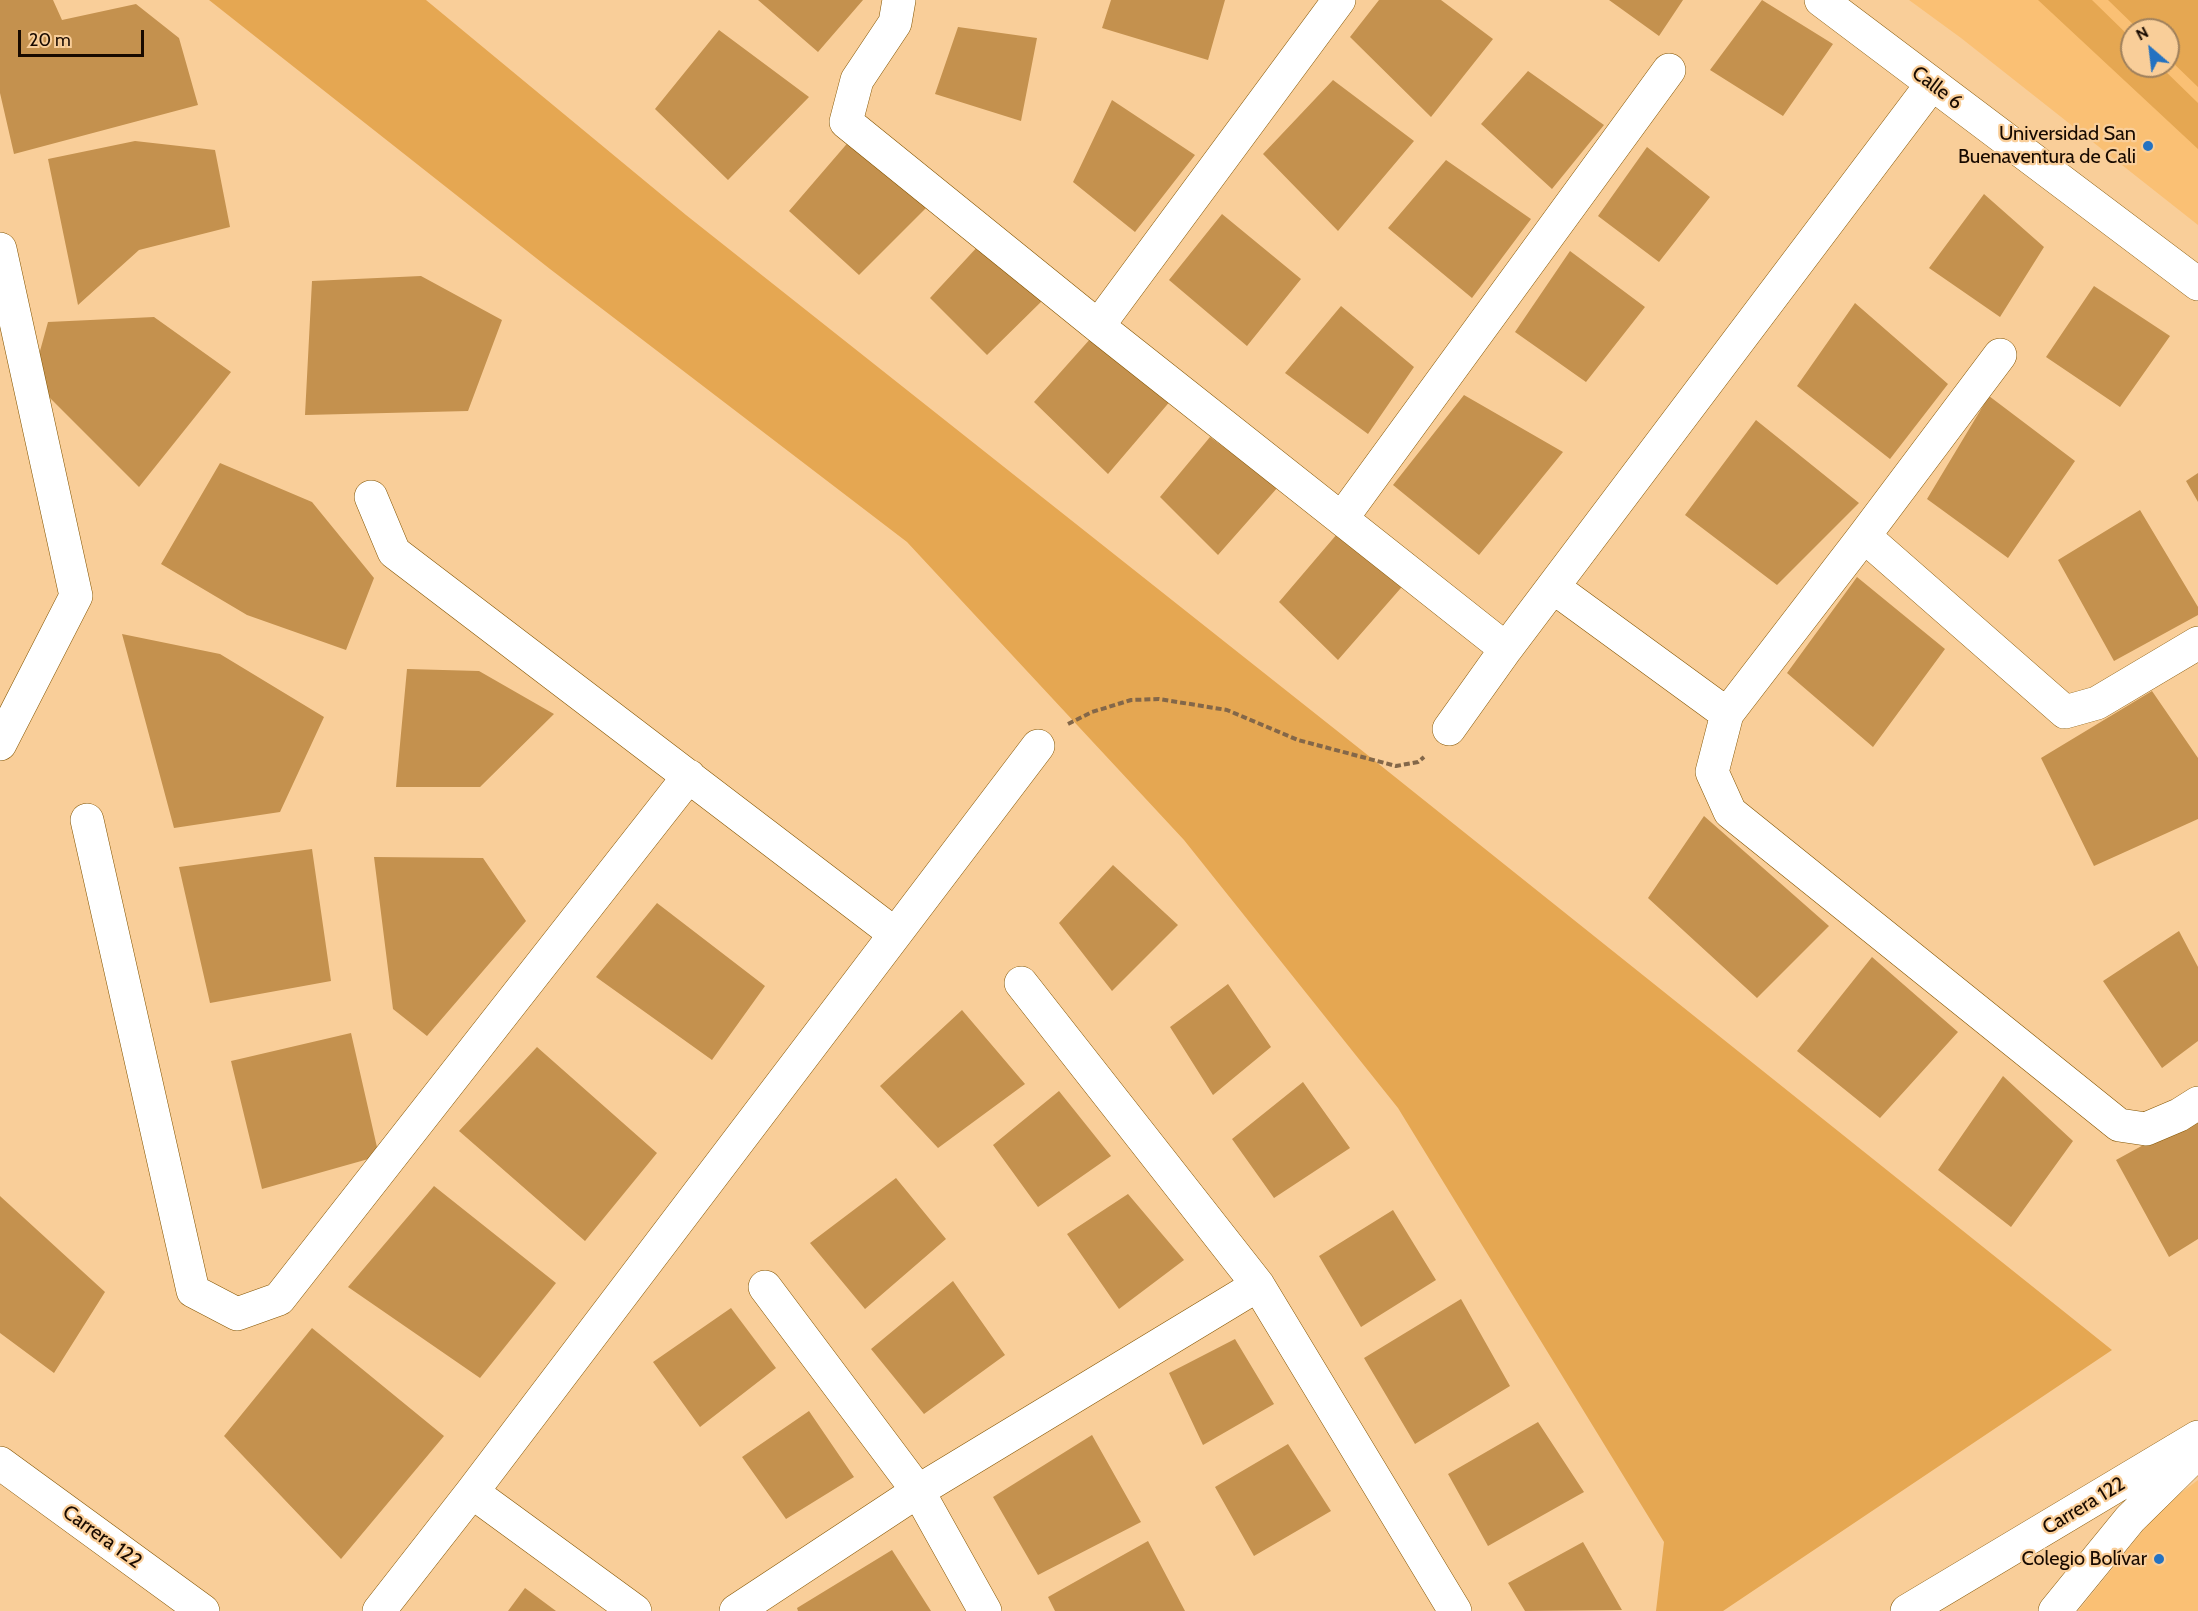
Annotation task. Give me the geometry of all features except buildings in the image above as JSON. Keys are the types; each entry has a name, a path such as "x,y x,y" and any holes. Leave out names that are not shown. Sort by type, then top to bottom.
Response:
{"street":[{"path":"899,0 895,23 857,80 846,122 1098,326 1506,649"},
{"name":"Calle 6","path":"1821,0 2198,284"},
{"path":"1098,326 1333,3"},
{"path":"1342,519 1669,70"},
{"path":"1449,729 1506,649 1932,84"},
{"path":"0,249 76,596 0,744"},
{"path":"2000,355 1727,714 1712,772 1730,812 2119,1125 2146,1130 2179,1115 2198,1103"},
{"path":"371,497 394,552 895,934"},
{"path":"1864,536 2065,712 2097,703 2198,643"},
{"path":"1553,587 1727,714"},
{"path":"379,1611 472,1492 1038,746"},
{"path":"87,820 193,1291 237,1314 279,1299 689,776"},
{"path":"1022,982 1258,1285 1455,1611"},
{"path":"736,1611 918,1491 1258,1285"},
{"path":"765,1287 918,1491 985,1611"},
{"name":"Carrera 122","path":"1907,1611 2198,1437"},
{"path":"2055,1611 2130,1519 2198,1451"},
{"name":"Carrera 122","path":"0,1463 203,1611"},
{"path":"472,1492 635,1611"}],"path":[{"path":"1038,746 1067,724 1092,712 1131,700 1159,699 1227,710 1298,740 1396,766 1419,762 1432,751 1449,729"}],"shaded area":[{"path":"209,0 426,0 686,215 1360,749 2112,1350 1723,1611 1656,1611 1664,1542 1398,1108 1184,840 907,542 550,269"},
{"name":"Universidad San Buenaventura de Cali","path":"1909,0 2198,0 2198,225 1961,38"},
{"path":"2038,0 2092,0 2120,27 2120,76"},
{"path":"2108,0 2198,0 2198,87 2180,70 2180,18 2127,18"},
{"path":"2122,78 2172,78 2198,103 2198,149"},
{"name":"Colegio Bolívar","path":"2198,1480 2198,1611 2078,1611 2162,1507"}],"place":[{"name":"Universidad San Buenaventura de Cali","path":"2148,146"},
{"name":"Colegio Bolívar","path":"2159,1559"}]}
